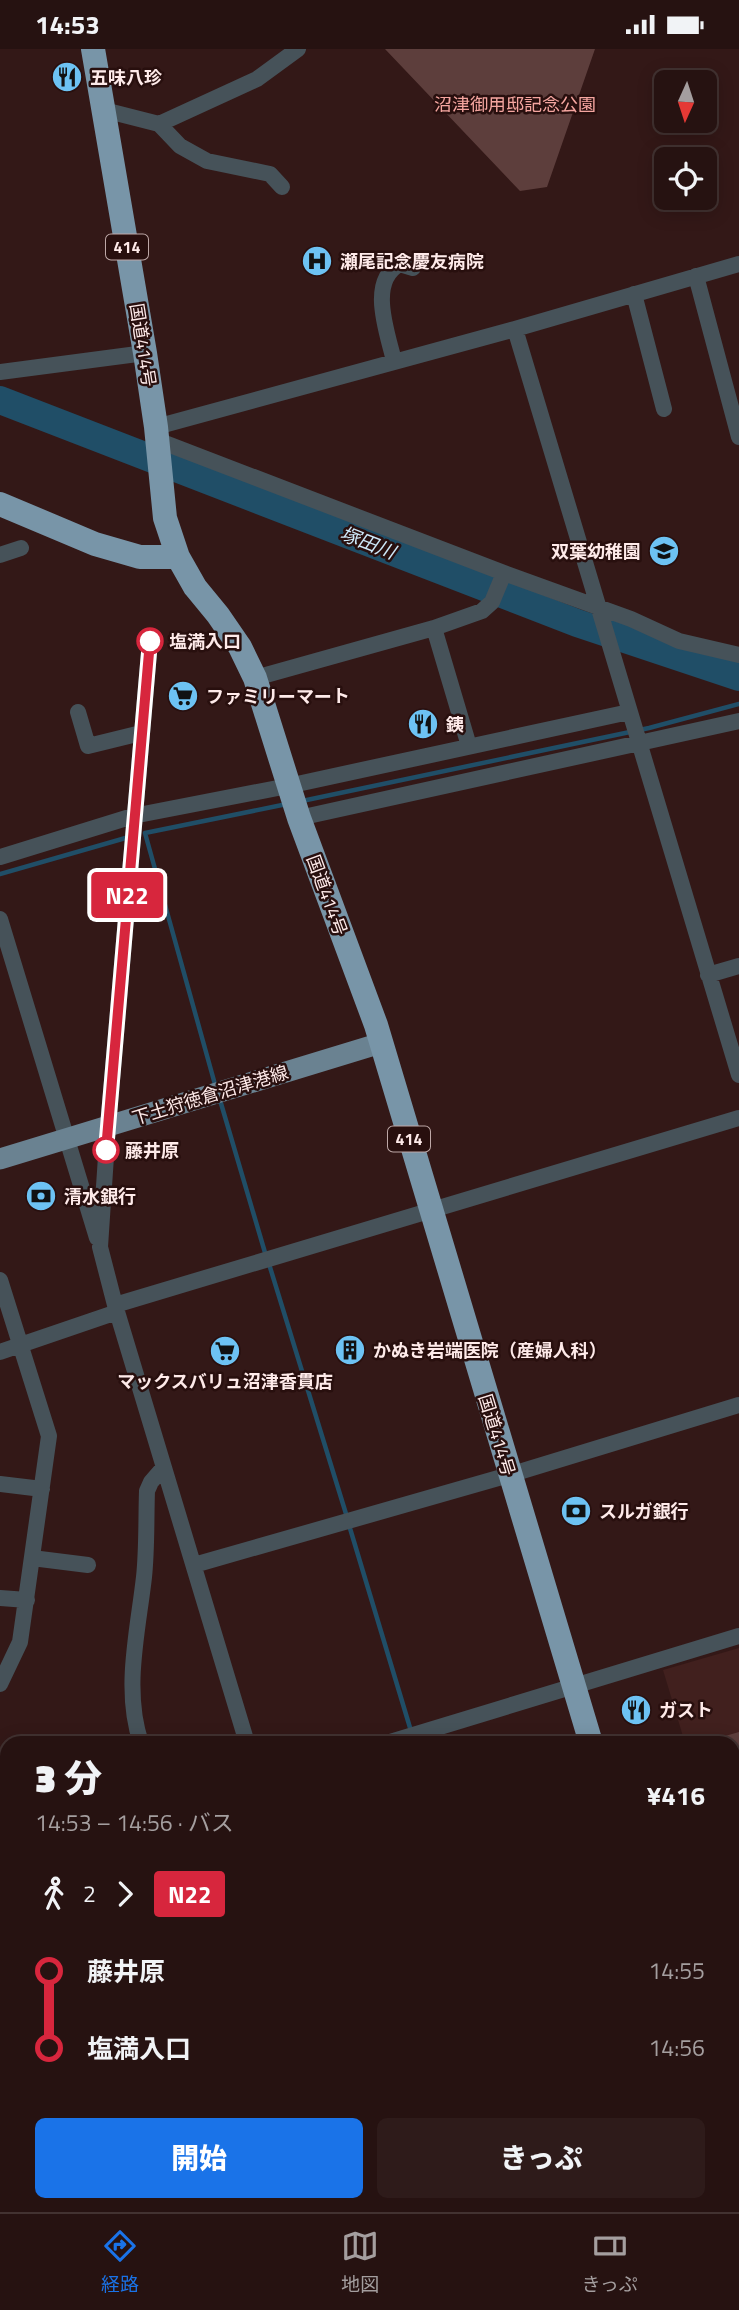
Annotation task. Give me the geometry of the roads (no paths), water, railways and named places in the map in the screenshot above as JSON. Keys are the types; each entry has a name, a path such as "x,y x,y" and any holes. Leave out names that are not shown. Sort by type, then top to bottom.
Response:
{"highway":[{"name":"国道414号","path":"93,49 145,353 157,437 164,518 178,557 195,587 240,647 255,678 299,818 381,1043 589,1736"},
{"path":"0,505 95,544 140,557 178,557"}],"main road":[{"name":"下土狩徳倉沼津港線","path":"0,1159 381,1043"}],"street":[{"path":"159,124 257,79 298,49"},
{"path":"104,110 159,124 180,146 207,160 270,174 282,187"},
{"path":"394,362 383,312 382,290 385,277 392,268 400,264 413,268"},
{"path":"157,437 394,362 739,264"},
{"path":"696,276 739,437"},
{"path":"634,294 664,409"},
{"path":"515,329 739,1075"},
{"path":"0,372 145,353"},
{"path":"157,437 502,577 601,614 631,619 679,641 739,655"},
{"path":"0,555 21,548"},
{"path":"255,678 434,628 482,611 492,602 502,577"},
{"path":"434,628 469,746"},
{"path":"100,1247 150,641"},
{"path":"78,712 89,746 141,733"},
{"path":"0,857 134,816 288,786 629,712"},
{"path":"299,818 739,721"},
{"path":"0,919 245,1736"},
{"path":"708,975 739,965"},
{"path":"0,1352 116,1309 279,1255 739,1118"},
{"path":"0,1280 49,1436 20,1642 0,1684"},
{"path":"194,1566 739,1405"},
{"path":"140,1736 133,1699 133,1674 145,1566 147,1491 164,1467"},
{"path":"0,1484 42,1489"},
{"path":"32,1558 88,1565"},
{"path":"0,1598 27,1600"},
{"path":"412,1736 739,1636"}],"waterway":[{"name":"塚田川","path":"0,400 577,623 739,677"},
{"path":"302,801 649,728 739,704"},
{"path":"145,833 287,804"},
{"path":"145,833 216,1088"},
{"path":"0,874 129,837"},
{"path":"220,1100 266,1256"},
{"path":"269,1264 347,1517"},
{"path":"349,1525 411,1731"}],"place":[{"name":"五味八珍","path":"67,77"},
{"name":"瀬尾記念慶友病院","path":"317,261"},
{"name":"双葉幼稚園","path":"664,551"},
{"name":"塩満入口","path":"150,641"},
{"name":"ファミリーマート","path":"183,696"},
{"name":"銕","path":"423,724"},
{"name":"藤井原","path":"106,1150"},
{"name":"清水銀行","path":"41,1196"},
{"name":"かぬき岩端医院（産婦人科）","path":"350,1350"},
{"name":"マックスバリュ沼津香貫店","path":"225,1351"},
{"name":"スルガ銀行","path":"576,1511"},
{"name":"ガスト","path":"636,1710"}],"park label":[{"name":"沼津御用邸記念公園","path":"515,104"}]}
